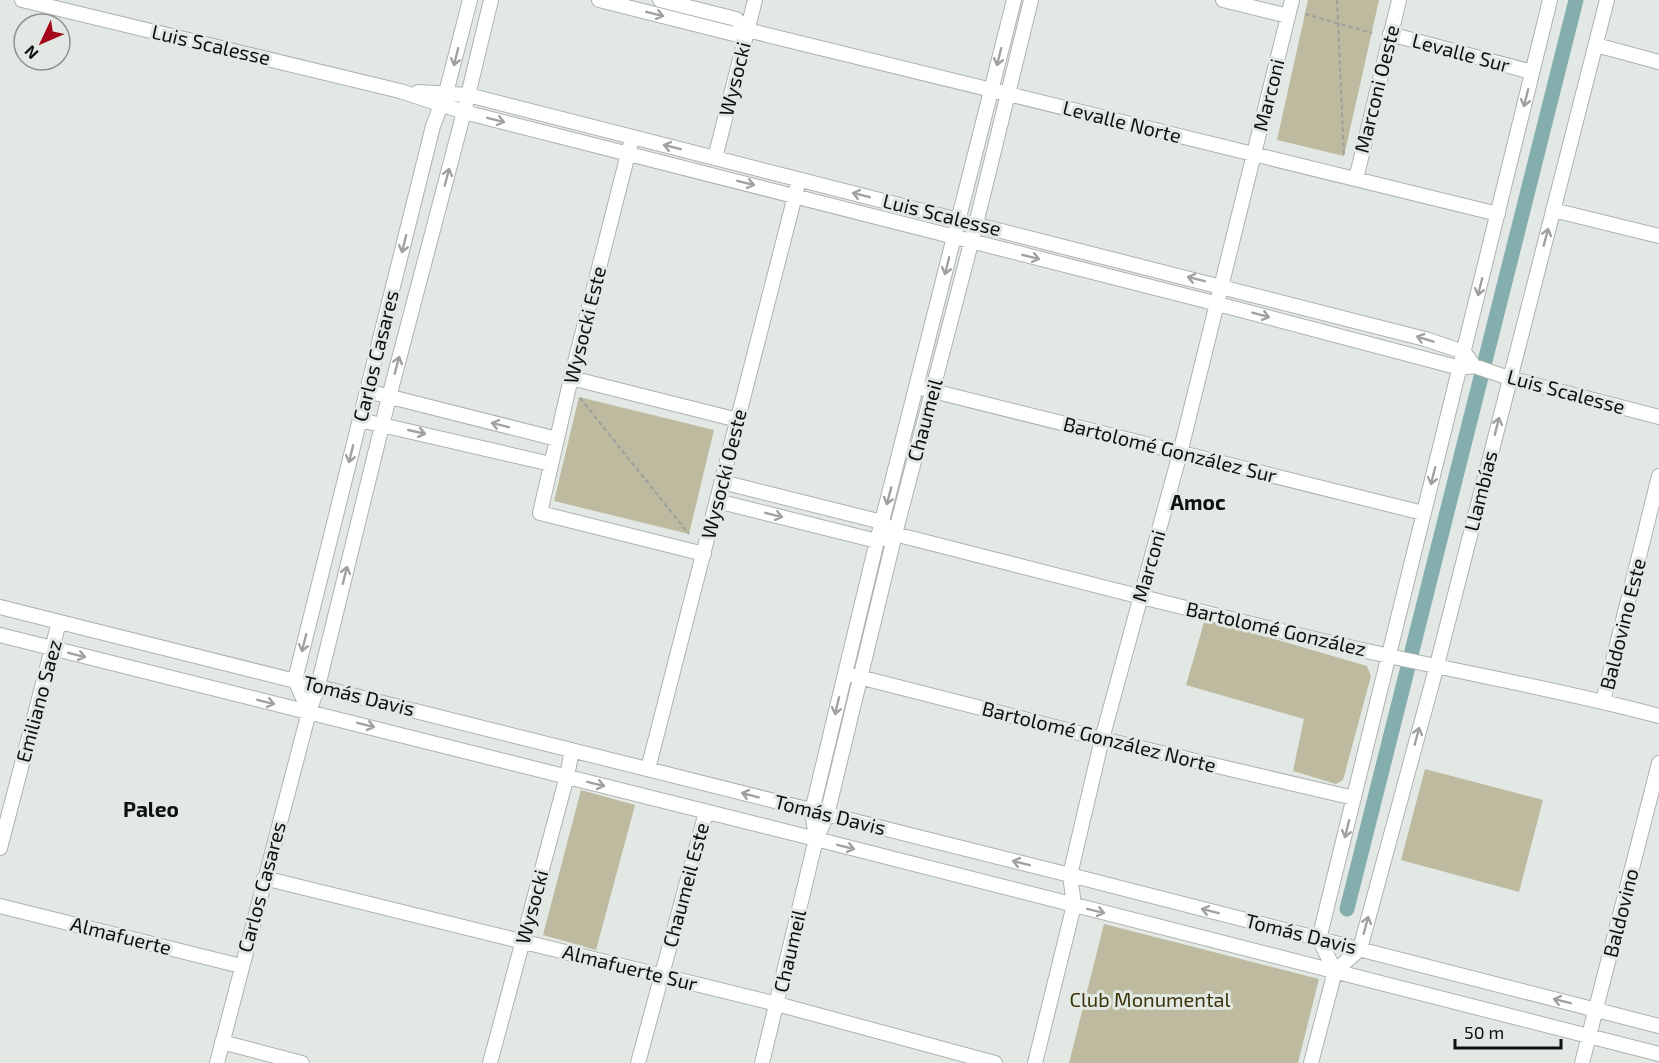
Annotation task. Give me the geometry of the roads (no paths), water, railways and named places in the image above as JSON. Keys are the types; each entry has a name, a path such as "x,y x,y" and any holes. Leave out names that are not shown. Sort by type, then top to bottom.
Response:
{"street":[{"name":"Luis Scalesse","path":"22,0 443,100 464,112 1494,373 1659,417"},
{"name":"Carlos Casares","path":"295,680 434,126 470,0"},
{"name":"Carlos Casares","path":"217,1063 264,878 318,686 382,424 491,0"},
{"name":"Levalle Norte","path":"598,0 734,34 747,30 1498,214"},
{"name":"Levalle Norte","path":"660,0 736,19 747,30"},
{"name":"Wysocki","path":"715,158 755,0"},
{"name":"Chaumeil","path":"816,839 812,811 877,541 1014,0"},
{"name":"Chaumeil","path":"762,1063 816,839 827,815 895,534 976,224 1031,0"},
{"path":"1223,0 1288,16"},
{"name":"Marconi","path":"1035,1063 1074,905 1070,875 1102,739 1223,286 1292,0"},
{"name":"Marconi Oeste","path":"1356,179 1399,0"},
{"path":"1335,971 1319,939 1354,798 1397,657 1423,513 1467,367 1464,352 1550,0"},
{"name":"Llambías","path":"1360,949 1437,665 1607,0"},
{"name":"Levalle Sur","path":"1390,34 1532,72"},
{"path":"1596,45 1659,62"},
{"name":"Luis Scalesse","path":"443,100 468,95 1223,286 1425,339 1464,352"},
{"name":"Wysocki Este","path":"632,137 540,513 704,554"},
{"name":"Wysocki Oeste","path":"648,769 799,180"},
{"path":"1553,210 1659,236"},
{"path":"572,378 738,420"},
{"name":"Bartolomé González Sur","path":"917,388 1423,513"},
{"path":"367,391 557,439"},
{"path":"360,420 551,464"},
{"name":"Baldovino Este","path":"1603,701 1659,476"},
{"name":"Bartolomé González","path":"722,482 882,522 895,534 1140,597 1397,657 1603,701 1659,716"},
{"path":"717,501 877,541 895,534"},
{"name":"Tomás Davis","path":"0,607 1070,875 1659,1026"},
{"name":"Emiliano Saez","path":"0,848 59,622"},
{"name":"Tomás Davis","path":"0,635 567,776 1659,1054"},
{"name":"Bartolomé González Norte","path":"845,673 1102,739 1354,798"},
{"path":"295,680 309,712"},
{"name":"Wysocki","path":"490,1063 572,750"},
{"name":"Baldovino","path":"1582,1063 1659,763"},
{"name":"Chaumeil Este","path":"638,1063 706,812"},
{"name":"Almafuerte Sur","path":"264,878 777,1004 995,1063"},
{"name":"Almafuerte","path":"0,906 241,966"},
{"path":"1311,1063 1335,971 1360,949"},
{"path":"222,1042 302,1063"}],"waterway":[{"path":"1347,909 1576,0"}],"district":[{"name":"Amoc","path":"1198,503"},
{"name":"Paleo","path":"151,810"}],"park label":[{"name":"Club Monumental","path":"1150,1000"}]}
